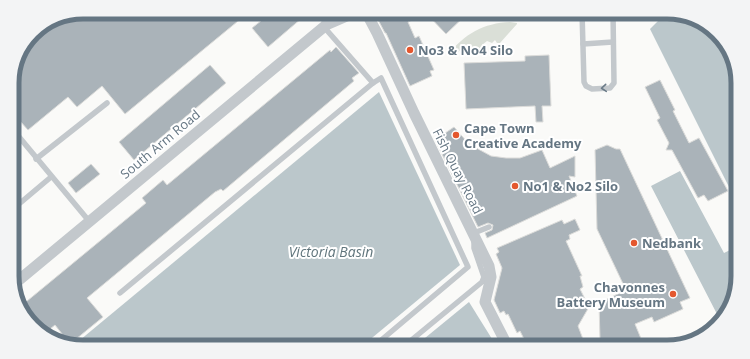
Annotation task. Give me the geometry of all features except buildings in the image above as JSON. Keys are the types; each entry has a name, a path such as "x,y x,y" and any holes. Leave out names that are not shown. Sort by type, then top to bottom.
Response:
{"street":[{"name":"South Arm Road","path":"19,280 324,26 330,19"},
{"name":"South Arm Road","path":"324,26 340,19"},
{"name":"Fish Quay Road","path":"370,19 489,266 491,277 484,302 504,340"}],"lane":[{"path":"582,19 585,84 589,88 607,88 614,83 613,19"},
{"path":"324,26 373,83"},
{"path":"583,44 613,42"},
{"path":"120,293 373,83 381,78 468,267 381,340"},
{"path":"36,159 107,103"},
{"path":"19,140 89,221"},
{"path":"19,204 51,177"},
{"path":"411,340 482,282 484,277 474,248 474,233 489,227"}],"shaded area":[{"path":"510,22 517,24 500,43 497,43 495,40 492,43 487,41 482,45 486,47 485,51 479,49 474,51 471,48 469,52 463,49 458,52 455,50 448,55 461,41 475,31 483,27"}],"water":[{"path":"660,19 679,20 691,24 706,32 718,44 726,59 729,67 731,83 731,191 650,29"},
{"name":"Victoria Basin","path":"379,92 460,265 369,340 80,340"},
{"path":"680,171 724,253 731,250 730,288 726,300 718,315 651,186"},
{"path":"469,302 493,340 423,340"}],"place":[{"name":"No3 & No4 Silo","path":"410,50"},
{"name":"Cape Town Creative Academy","path":"456,135"},
{"name":"No1 & No2 Silo","path":"515,186"},
{"name":"Nedbank","path":"634,243"},
{"name":"Chavonnes Battery Museum","path":"673,294"}]}
